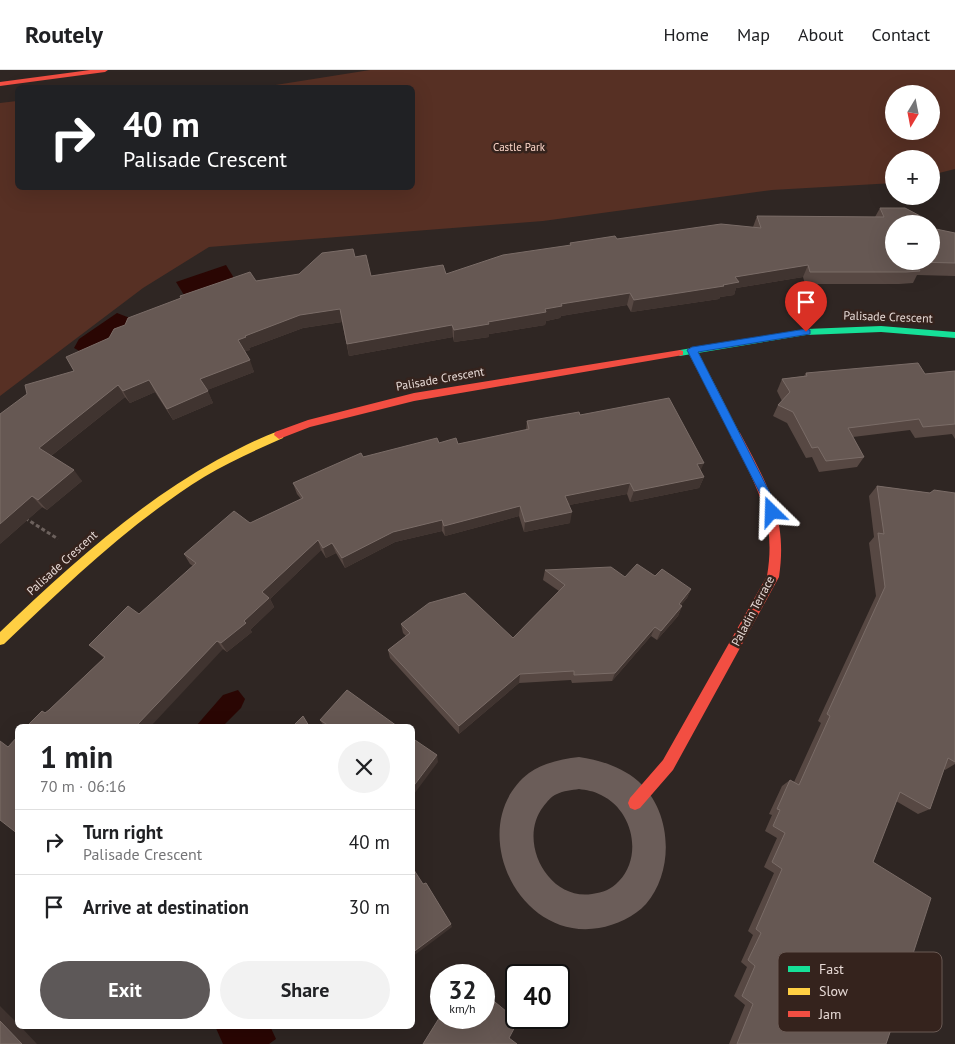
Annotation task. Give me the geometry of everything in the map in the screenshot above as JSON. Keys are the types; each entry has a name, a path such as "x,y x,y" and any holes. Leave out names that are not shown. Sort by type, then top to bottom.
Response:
{"main road":[{"path":"0,84 105,70"},
{"name":"Palisade Crescent","path":"0,640 80,564 129,522 198,476 265,441 308,424 414,397 806,332 847,329 909,330 955,335"},
{"name":"Paladin Terrace","path":"635,803 668,765 773,577 778,556 778,537 769,501 692,350"}],"street":[{"path":"579,773 600,777 619,787 635,803 646,824 650,847 647,869 636,890 619,905 598,913 575,912 552,903 534,887 521,867 516,844 518,821 526,801 540,786 558,776 579,773"}],"path":[{"path":"23,517 61,541 80,564"}],"green space":[{"name":"Castle Park","path":"370,70 955,70 955,169 940,173 940,150 885,150 885,184 772,190 543,221 209,247 143,288 0,396 0,103 15,101 15,190 415,190 415,85 276,85"}],"shaded area":[{"path":"226,265 234,278 184,295 176,282"},
{"path":"117,313 135,320 135,322 83,353 74,348 79,339"},
{"path":"238,690 245,699 241,708 225,724 198,724 223,695"},
{"path":"216,1029 271,1029 276,1039 269,1044 223,1044"}],"building":[{"path":"880,208 905,208 918,215 885,215 885,270 920,271 810,272 808,265 735,277 739,282 724,286 634,300 630,293 561,304 562,306 545,309 546,312 488,322 489,324 454,330 452,325 347,344 340,309 300,315 238,340 250,360 200,379 208,391 167,409 149,380 123,391 118,385 39,448 74,470 38,500 32,496 0,524 0,414 27,394 25,385 74,371 66,357 109,338 114,329 125,325 128,318 181,298 180,296 250,272 256,281 299,274 322,253 353,249 355,257 366,255 371,276 443,265 446,274 503,255 571,245 570,243 615,236 617,239 721,224 761,228 757,216 884,217"},
{"path":"940,230 955,233 955,263 940,263"},
{"path":"918,363 925,374 955,371 955,424 923,427 919,419 848,428 864,457 826,461 818,447 812,448 793,412 778,405 790,392 782,379 807,376 806,373"},
{"path":"669,398 704,463 697,464 704,477 634,491 630,483 565,496 572,512 525,522 520,506 444,526 442,520 393,532 342,558 332,543 323,548 318,540 262,592 269,598 244,621 246,623 221,643 217,641 138,724 29,724 42,711 45,713 49,710 105,657 89,645 128,606 139,614 196,563 184,554 234,511 250,523 303,498 293,483 361,453 363,457 437,438 439,443 456,438 458,444 529,429 527,421 579,412 580,415"},
{"path":"877,486 930,493 934,490 955,493 955,762 948,758 930,809 900,792 873,862 931,898 914,952 778,952 778,1032 890,1032 886,1044 737,1044 753,1004 742,996 755,966 748,960 761,933 756,929 782,869 772,862 785,833 773,826 780,810 777,809 790,780 799,785 830,716 827,714 885,587 878,533 884,534"},
{"path":"637,564 655,576 662,569 691,589 679,604 682,606 661,631 655,627 615,673 574,675 574,671 520,674 459,726 388,650 410,633 401,624 429,603 465,593 513,638 565,585 545,570 611,567 625,577"},
{"path":"347,690 394,724 326,724 320,720"},
{"path":"303,716 308,724 295,724"},
{"path":"15,739 15,832 0,820 0,741 8,747"},
{"path":"415,740 437,755 415,784"},
{"path":"415,872 423,884 426,883 451,924 415,951"},
{"path":"495,1002 505,1010 505,1029 514,1029 509,1038 517,1044 423,1044 432,1029 495,1029"},
{"path":"0,1021 22,1044 0,1044"}],"traffic: fast":[{"path":"680,353 806,332 881,329 955,335"}],"traffic: slow":[{"path":"692,350 736,436"},
{"path":"0,640 96,551 165,498 201,474 239,453 279,435"}],"traffic: jam":[{"path":"0,84 105,70"},
{"path":"279,435 308,424 414,397 680,353"},
{"path":"635,803 668,765 773,577 776,557 776,538 773,520 762,487 736,436"}],"route":[{"path":"772,512 769,501 692,350 806,332"}]}
